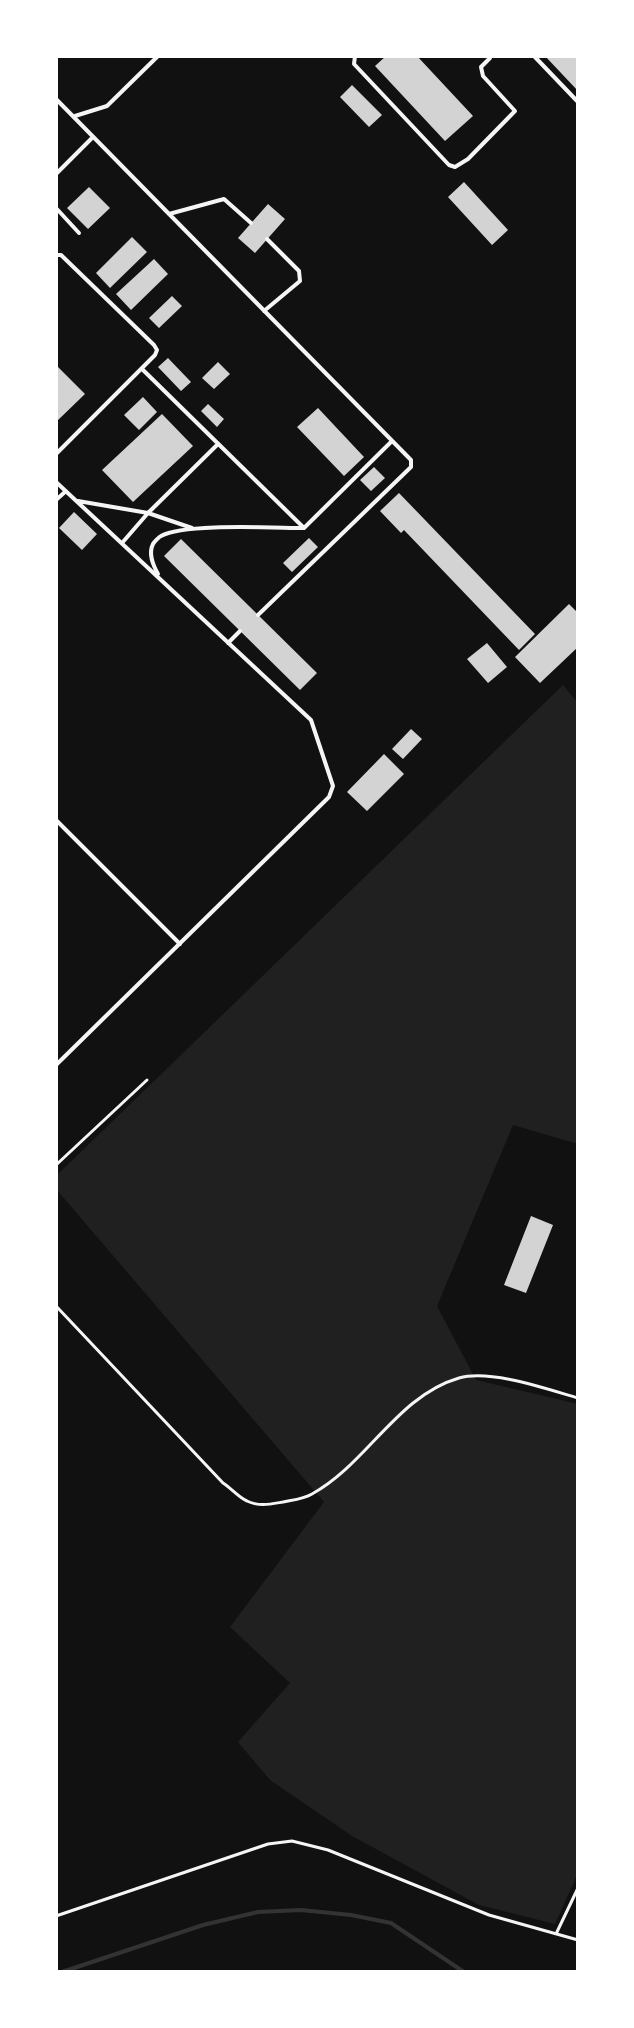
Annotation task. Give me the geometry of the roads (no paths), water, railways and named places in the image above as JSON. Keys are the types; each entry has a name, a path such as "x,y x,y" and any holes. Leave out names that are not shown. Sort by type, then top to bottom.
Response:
{"lane":[{"path":"73,117 107,106 158,56"},
{"path":"355,56 354,64 449,165 455,167 468,159 515,111 483,76 481,67 490,57"},
{"path":"534,56 578,102"},
{"path":"56,99 411,460 411,467 258,615"},
{"path":"56,174 93,137"},
{"path":"169,214 224,199 251,223"},
{"path":"56,208 79,233"},
{"path":"264,311 300,281 301,276 267,239"},
{"path":"56,255 61,255 157,350 142,369 56,454"},
{"path":"142,369 304,528"},
{"path":"159,576 151,560 151,547 160,536 194,529 304,528 392,441"},
{"path":"122,543 148,513 218,445"},
{"path":"56,482 311,720 333,786 329,797 56,1065"},
{"path":"56,500 66,491"},
{"path":"76,500 148,513 194,529"},
{"path":"228,643 240,631"},
{"path":"56,820 180,944"}],"waterway":[{"path":"62,1972 203,1925 258,1912 301,1910 391,1923 464,1972"}]}
